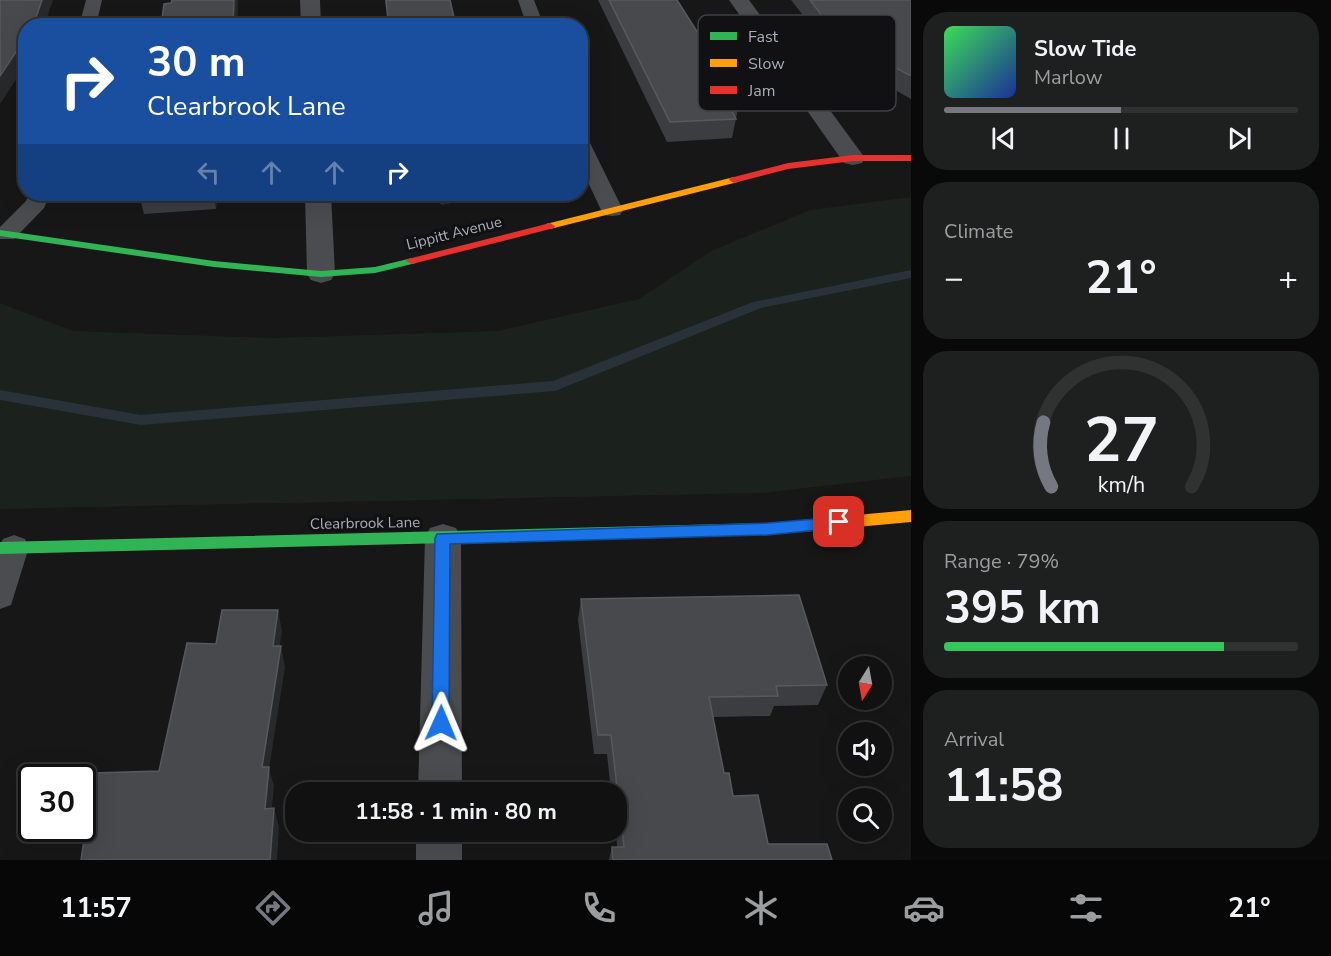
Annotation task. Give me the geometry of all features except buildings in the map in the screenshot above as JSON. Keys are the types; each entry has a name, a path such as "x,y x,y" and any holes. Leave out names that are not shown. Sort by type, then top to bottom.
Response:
{"street":[{"path":"310,0 311,18"},
{"path":"739,0 750,15"},
{"path":"819,111 853,158"},
{"name":"Lippitt Avenue","path":"3,233 214,264 321,274 375,270 788,166 853,158 911,158"},
{"path":"318,201 321,274"},
{"name":"Clearbrook Lane","path":"7,548 768,529 911,516"},
{"path":"440,782 443,538"},
{"path":"439,842 439,860"}],"lane":[{"path":"89,18 94,0"},
{"path":"526,0 533,18"},
{"path":"588,160 612,210"},
{"path":"3,233 37,201"},
{"path":"0,596 7,548"}],"shaded area":[{"path":"911,197 911,476 761,493 0,509 0,303 73,331 273,338 497,331 639,299 711,251 810,210"}],"waterway":[{"path":"0,395 141,420 555,386 758,305 911,274"}],"traffic: fast":[{"path":"0,233 214,264 321,274 375,270 412,261"},
{"path":"0,548 768,529 802,526"}],"traffic: slow":[{"path":"550,226 734,180"},
{"path":"802,526 911,516"}],"traffic: jam":[{"path":"734,180 788,166 853,158 911,158"},
{"path":"412,261 550,226"}],"route":[{"path":"441,723 443,538 768,529 839,522"}]}
